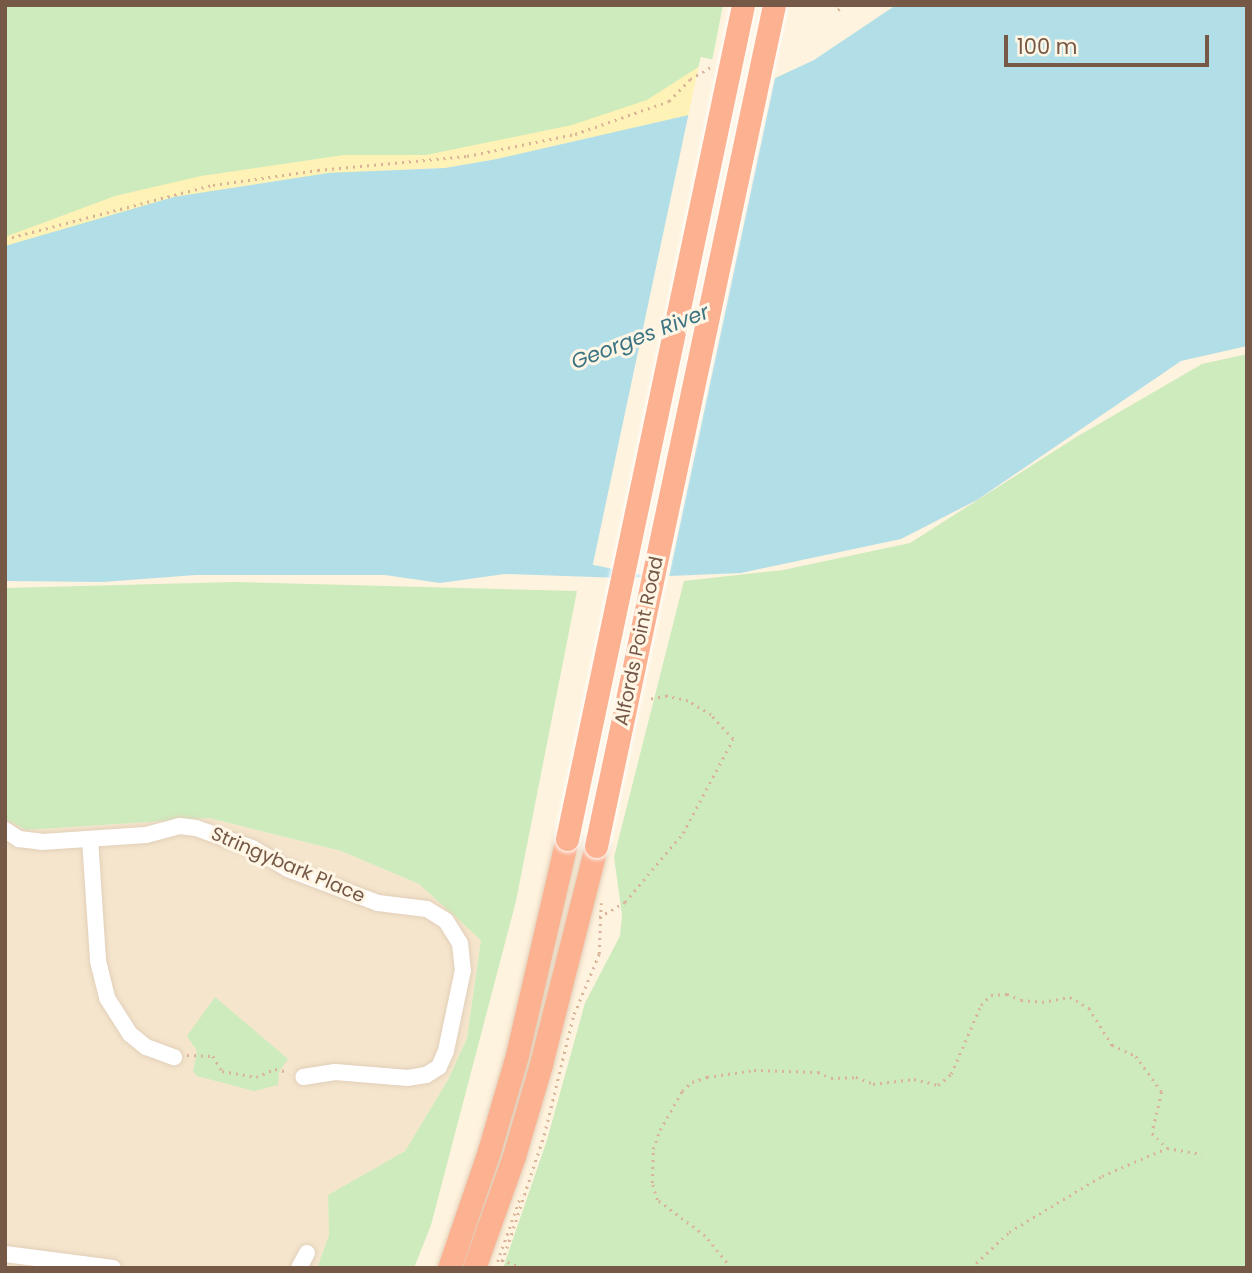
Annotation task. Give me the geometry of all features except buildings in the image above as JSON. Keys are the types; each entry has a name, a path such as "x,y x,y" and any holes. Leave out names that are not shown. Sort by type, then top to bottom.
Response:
{"highway":[{"name":"Alfords Point Road","path":"449,1268 489,1151 517,1055 551,909 743,5"},
{"name":"Alfords Point Road","path":"474,1268 590,916 596,846 774,5"}],"street":[{"name":"Stringybark Place","path":"5,830 19,839 34,842 146,835 173,827 196,828 252,848 288,870 378,902 427,909 446,921 460,943 463,970 446,1051 439,1067 425,1075 408,1078 335,1072 303,1077"},
{"path":"90,839 98,961 107,998 123,1026 137,1040 174,1057"},
{"path":"551,909 590,916"},
{"path":"299,1268 307,1253"},
{"path":"5,1254 113,1268"}],"path":[{"path":"837,5 838,10 844,5"},
{"path":"5,239 213,185 318,170 467,156 575,134 669,101 690,79 714,66"},
{"path":"590,916 625,902 683,833 733,739 711,715 688,701 667,696 636,699"},
{"path":"500,1268 500,1260 544,1135 574,1013 599,954 590,916 601,894"},
{"path":"731,1268 705,1236 657,1199 652,1183 653,1149 660,1130 682,1091 692,1082 707,1077 754,1070 818,1072 831,1078 856,1077 873,1084 914,1079 938,1085 951,1074 981,1005 991,995 1007,994 1021,1000 1042,1002 1070,998 1089,1008 1112,1045 1136,1056 1162,1091 1152,1133 1167,1148"},
{"path":"174,1057 195,1053 213,1056 222,1071 256,1077 275,1069 303,1077"},
{"path":"971,1268 1009,1232 1101,1176 1167,1148 1201,1154"},
{"path":"500,1260 525,1268"}],"shaded area":[{"path":"209,818 341,851 419,884 481,940 467,1038 448,1080 405,1151 328,1195 329,1235 317,1268 5,1268 5,819 26,830"}],"green space":[{"path":"5,5 723,5 702,112 497,159 251,183 5,246"},
{"path":"1247,354 1247,1268 503,1268 547,1140 585,1003 620,936 622,915 614,857 684,581 783,570 910,543 1078,436 1202,364"},
{"path":"234,582 577,591 516,901 431,1225 414,1268 317,1268 329,1235 328,1195 405,1151 448,1080 467,1038 481,940 419,884 341,851 209,818 26,830 5,819 5,588"},
{"path":"215,997 288,1059 279,1072 278,1085 254,1091 197,1076 193,1071 197,1051 187,1036"}],"sand":[{"path":"700,66 702,112 497,159 445,168 329,173 174,197 5,246 5,237 115,196 201,176 344,155 426,155 572,125 647,100"}],"water":[{"name":"Georges River","path":"896,5 1247,5 1247,346 1181,361 977,500 901,539 741,573 622,578 505,574 440,583 385,575 196,575 103,582 5,581 5,246 174,197 329,173 445,168 497,159 702,112 814,60"}],"pier":[{"path":"701,57 776,73 668,581 593,565"}]}
